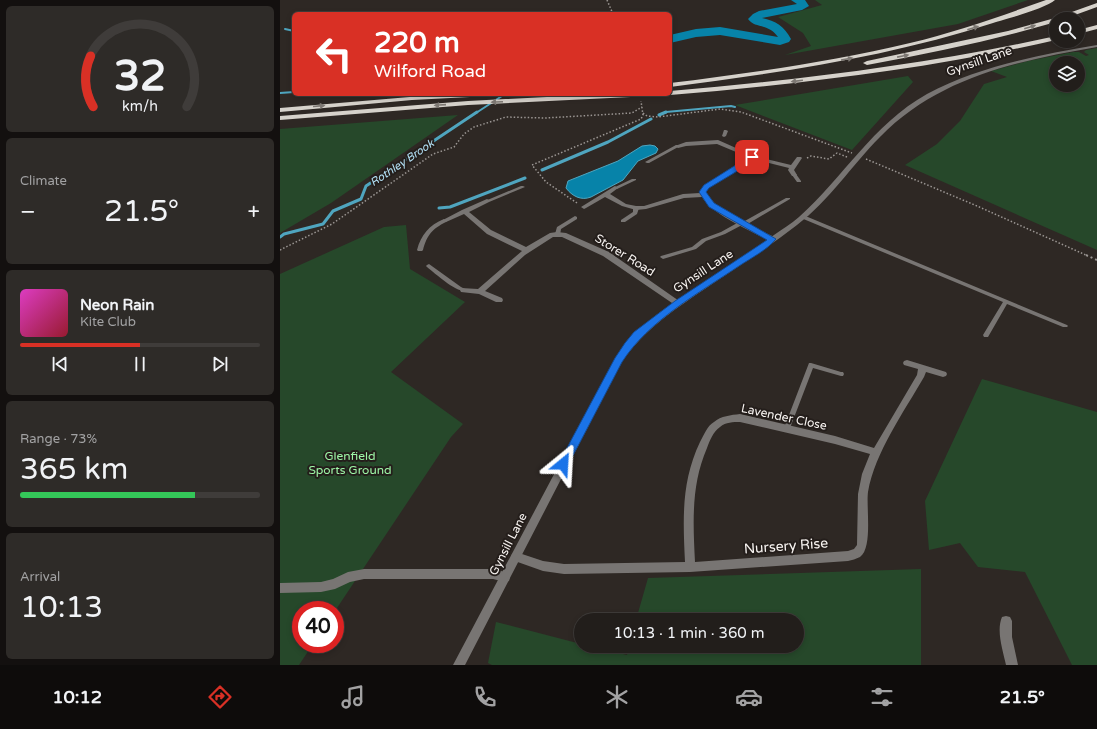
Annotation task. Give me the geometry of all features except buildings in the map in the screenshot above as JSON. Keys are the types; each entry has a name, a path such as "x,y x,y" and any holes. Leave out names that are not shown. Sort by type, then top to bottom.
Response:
{"highway":[{"path":"672,85 803,68 880,53 970,29 1052,0"},
{"path":"1077,12 1097,5"},
{"path":"861,64 964,44 1022,30 1049,22"},
{"path":"1085,30 1097,27"},
{"path":"864,72 982,48 1049,29"},
{"path":"672,92 762,85 864,72 961,58 1049,39"},
{"path":"672,85 748,79 846,67"},
{"path":"280,110 450,96"},
{"path":"280,118 479,103 609,96"}],"street":[{"name":"Gynsill Lane","path":"459,665 618,361 628,345 649,324 803,217 832,189 857,158 902,114 926,97 952,83 974,74 1021,60 1097,46"},
{"path":"718,142 725,133"},
{"path":"678,146 692,143 718,142 752,157 792,167"},
{"path":"703,195 703,192 707,186 747,162 752,157"},
{"path":"797,178 791,170 799,159"},
{"path":"584,207 615,188"},
{"path":"605,194 624,205 636,208 644,208 683,196 703,195"},
{"path":"703,195 712,205 772,239"},
{"path":"444,221 487,202"},
{"path":"464,211 489,232 528,251"},
{"path":"480,292 528,251 552,235 558,234"},
{"name":"Storer Road","path":"558,234 564,235 606,254 678,303"},
{"path":"464,290 480,292 499,300"},
{"path":"907,363 943,374"},
{"name":"Nursery Rise","path":"516,557 544,566 564,569 690,567 848,556 857,553 862,546 863,494 867,474 876,452 921,375 922,368"},
{"name":"Lavender Close","path":"690,567 687,511 690,480 697,457 708,436 717,424 727,419 740,418 787,428 876,452"},
{"path":"280,588 321,587 335,584 348,577 364,574 493,574 506,577"},
{"path":"1006,621 1006,637 1012,665"}],"lane":[{"path":"647,162 678,146"},
{"path":"615,188 634,180"},
{"path":"487,202 523,187"},
{"path":"663,257 694,248 704,240 723,233 788,199"},
{"path":"622,221 635,213 636,208"},
{"path":"803,217 1065,326"},
{"path":"558,234 559,228 575,218"},
{"path":"420,250 422,239 430,228 444,221"},
{"path":"429,266 464,290"},
{"path":"986,336 1006,302"},
{"path":"787,428 812,365 841,374"}],"path":[{"path":"607,0 612,12"},
{"path":"584,207 549,185 532,165 643,118 641,101"},
{"path":"280,250 332,224 433,154 454,147 464,134 474,127 506,117 545,118 632,113 642,107"},
{"path":"643,113 651,117 720,109 735,110 977,206 1097,260"},
{"path":"799,159 811,156 829,159 837,153 857,158"}],"green space":[{"path":"815,0 1028,0 958,24 785,55 811,46 803,33 778,17 822,5"},
{"path":"1097,48 1097,250 905,165 937,144 960,121 984,84 1007,77 991,71 1049,57 1049,92 1085,92 1085,56 1053,56 1073,52 1079,52 1086,56 1089,55 1084,52 1086,50"},
{"path":"908,76 913,82 852,150 735,105"},
{"path":"458,115 331,203 280,233 280,129"},
{"name":"Glenfield Sports Ground","path":"406,225 410,269 465,302 391,372 463,424 451,437 342,601 292,601 292,653 307,653 299,665 280,665 280,274 384,227"},
{"path":"982,379 1097,412 1097,665 1072,665 1025,572 978,567 960,543 929,550 925,501"},
{"path":"921,569 921,665 492,665 488,663 496,622 574,642 574,653 619,653 627,655 627,653 804,653 804,613 638,613 648,578"}],"water":[{"path":"642,146 655,146 658,149 656,153 638,161 623,180 591,197 577,197 566,188 568,181 618,161"}],"waterway":[{"name":"Rothley Brook","path":"672,39 696,33 720,31 780,41 785,39 776,28 754,19 757,16 769,12 803,6 801,2 797,0"},
{"path":"285,29 292,31"},
{"path":"280,93 292,92"},
{"name":"Rothley Brook","path":"476,113 502,96"},
{"path":"659,115 666,112 731,106 735,107"},
{"name":"Rothley Brook","path":"280,237 284,234 323,224 333,211 361,199 366,186 477,112"},
{"path":"542,170 608,142 651,119"},
{"path":"439,208 450,207 525,178"}],"route":[{"path":"563,464 618,361 628,345 638,334 678,303 749,257 772,239 712,205 703,195 703,192 707,186 747,162 752,157"}]}
